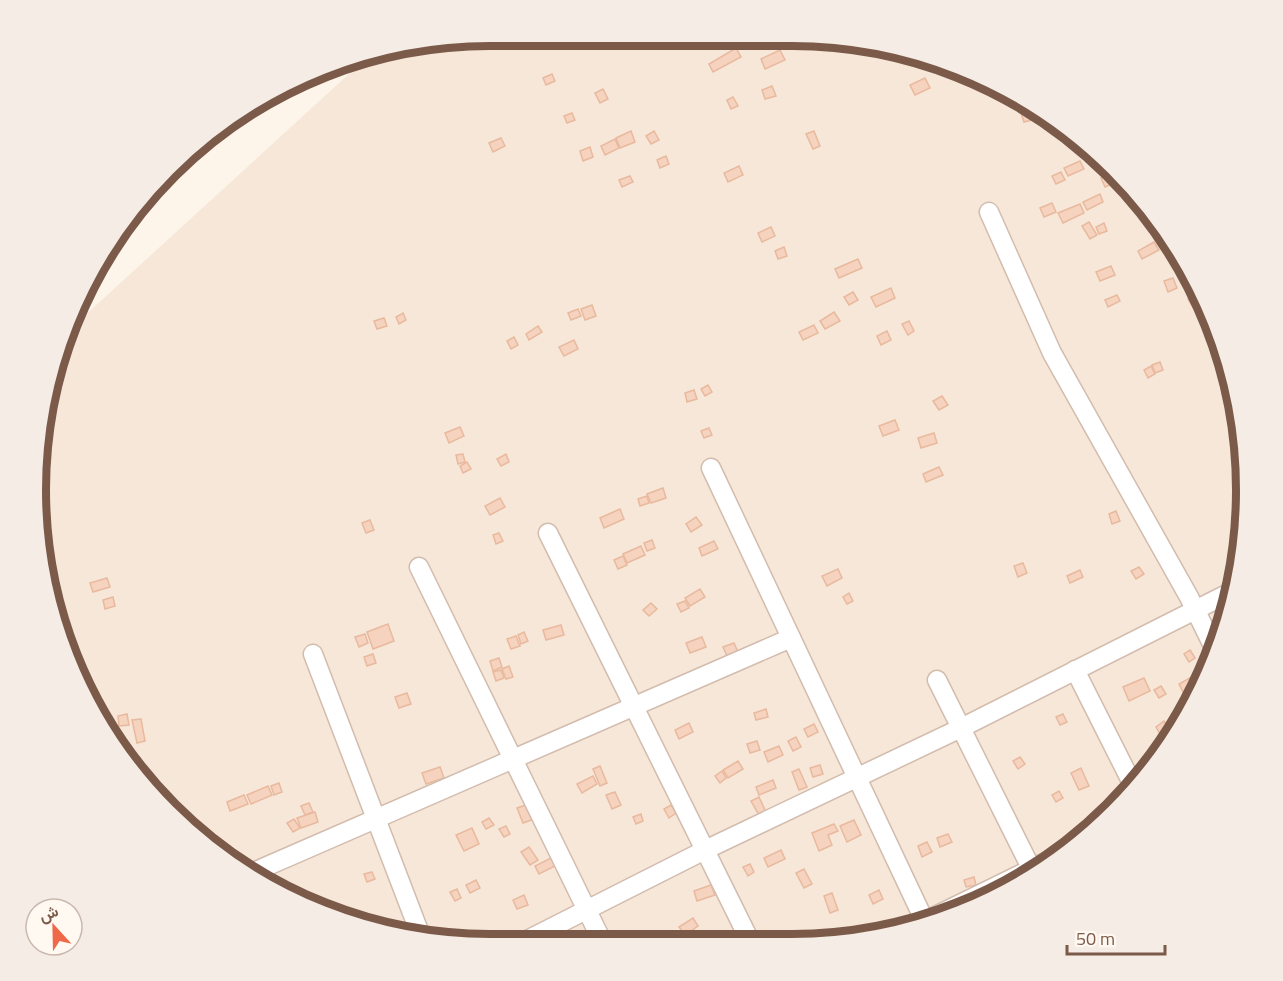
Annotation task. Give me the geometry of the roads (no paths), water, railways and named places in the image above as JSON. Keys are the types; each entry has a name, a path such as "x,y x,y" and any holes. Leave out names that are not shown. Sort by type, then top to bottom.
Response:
{"street":[{"path":"988,212 1053,353 1210,640"},
{"path":"711,468 857,777 918,916"},
{"path":"548,534 747,934"},
{"path":"418,567 598,934"},
{"path":"539,934 705,850 961,728 1223,596"},
{"path":"259,870 791,638"},
{"path":"313,654 418,928"},
{"path":"1075,670 1130,779"},
{"path":"937,680 1030,866"}]}
